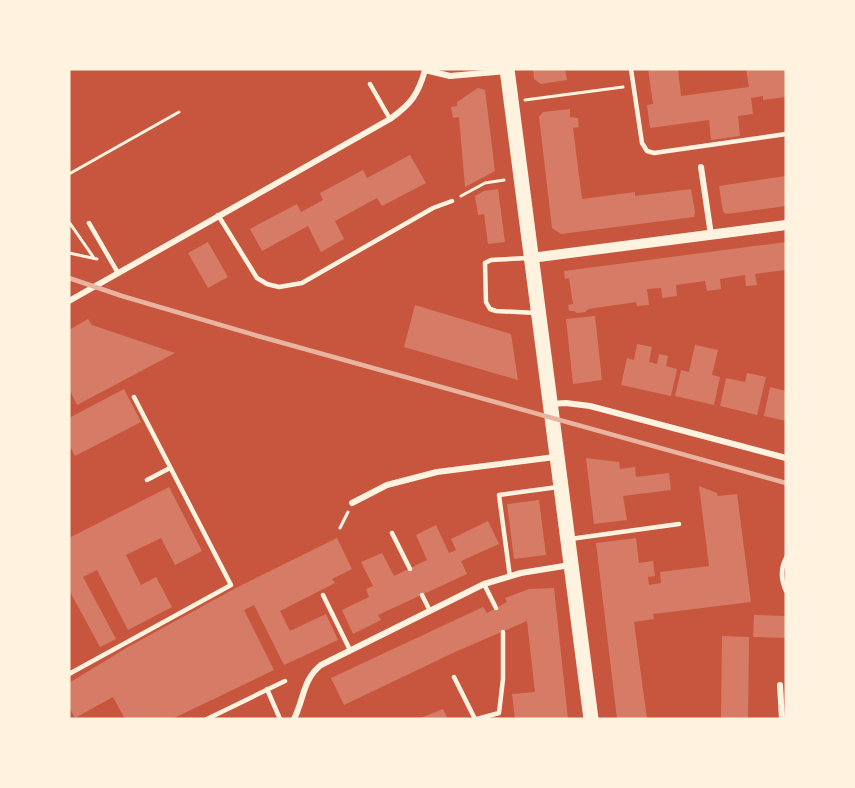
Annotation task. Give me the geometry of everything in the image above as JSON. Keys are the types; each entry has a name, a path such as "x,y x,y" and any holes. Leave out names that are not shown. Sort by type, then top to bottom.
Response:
{"main road":[{"path":"507,70 591,719"}],"street":[{"path":"69,301 390,119 415,97 424,70 450,76 507,70"},
{"path":"701,167 711,235"},
{"path":"531,258 786,225"},
{"path":"550,404 590,406 786,458"},
{"path":"352,503 387,485 437,472 556,452"},
{"path":"294,719 308,679 314,670 484,584 571,565"},
{"path":"780,685 782,719"}],"lane":[{"path":"631,69 642,143 644,150 650,153 786,135"},
{"path":"370,84 390,119"},
{"path":"218,216 257,278 267,284 290,286 315,277 433,208 452,201"},
{"path":"89,223 116,274"},
{"path":"531,258 491,260 485,263 486,302 490,309 496,311 539,314"},
{"path":"69,665 71,673 231,585 134,397"},
{"path":"147,480 170,468"},
{"path":"510,577 499,495 561,487"},
{"path":"568,539 679,524"},
{"path":"392,533 410,569"},
{"path":"786,558 781,574 786,591"},
{"path":"484,584 496,608"},
{"path":"323,595 350,650"},
{"path":"422,595 430,610"},
{"path":"454,678 476,719 499,713 503,679 503,632"},
{"path":"207,719 285,681"},
{"path":"267,689 280,719"}],"path":[{"path":"511,102 634,86"},
{"path":"69,174 179,112"},
{"path":"452,201 485,183 521,178"},
{"path":"69,222 94,258"},
{"path":"69,253 112,263"}],"building":[{"path":"533,69 565,69 567,80 541,84 534,79"},
{"path":"648,69 678,69 681,96 749,87 746,69 785,69 786,97 763,100 763,96 751,98 753,114 738,116 740,136 711,140 709,120 650,128 647,105 653,104"},
{"path":"478,88 485,90 495,171 465,187 459,117 453,118 451,107 457,106 457,102"},
{"path":"570,109 570,117 578,118 579,127 573,128 582,199 635,192 635,196 691,189 694,217 561,234 552,228 539,117 543,112"},
{"path":"410,155 426,183 382,206 377,198 335,221 344,239 321,252 308,226 262,251 250,229 297,204 301,212 323,200 320,193 363,170 367,178"},
{"path":"786,176 786,206 727,214 723,212 719,186"},
{"path":"498,189 505,242 488,244 484,214 478,215 475,196 484,191"},
{"path":"208,242 228,277 208,288 188,253"},
{"path":"786,242 786,270 755,274 757,285 746,286 745,275 720,279 721,289 707,291 705,281 676,285 677,296 662,298 661,288 647,289 649,305 637,306 636,302 588,309 585,312 569,311 568,305 573,304 569,278 565,279 564,271"},
{"path":"415,305 511,334 518,380 404,347"},
{"path":"595,316 602,380 573,384 566,319"},
{"path":"88,319 92,325 175,353 77,405 69,389 69,330"},
{"path":"637,344 652,347 649,362 657,364 659,354 668,356 666,366 677,369 671,396 621,385 627,358 634,360"},
{"path":"695,345 718,350 712,375 720,377 714,405 675,396 681,370 689,372"},
{"path":"747,373 766,377 757,415 720,406 726,378 745,382"},
{"path":"770,387 786,391 786,421 764,416"},
{"path":"124,389 141,422 75,456 69,445 69,418"},
{"path":"586,458 619,462 620,469 635,467 636,477 669,473 671,490 623,496 627,520 594,524"},
{"path":"699,486 717,493 718,496 737,494 751,602 653,614 654,619 634,622 647,719 617,719 596,543 636,538 639,563 653,561 655,576 648,577 649,585 661,583 660,572 709,566"},
{"path":"169,487 202,551 175,565 161,538 126,555 141,585 156,577 172,607 128,630 97,570 83,577 116,639 100,647 69,590 69,538"},
{"path":"539,500 546,555 514,559 507,504"},
{"path":"488,521 499,544 461,561 467,574 378,615 381,620 353,634 342,610 369,597 366,589 373,586 361,562 382,553 394,576 427,560 416,535 436,525 449,553 456,550 451,539"},
{"path":"337,538 352,569 332,579 335,583 280,611 290,631 326,614 338,640 284,665 254,605 244,610 274,670 172,719 125,719 113,697 75,718 69,707 69,683 128,647 234,589"},
{"path":"554,588 568,719 515,719 512,694 535,692 527,621 455,652 344,705 331,678 483,607 487,613 507,602 505,598 529,589"},
{"path":"754,615 786,616 786,638 753,637"},
{"path":"722,636 749,637 748,719 721,719"},
{"path":"443,709 448,719 418,719"}],"railway":[{"path":"69,278 258,336 786,483"}]}
